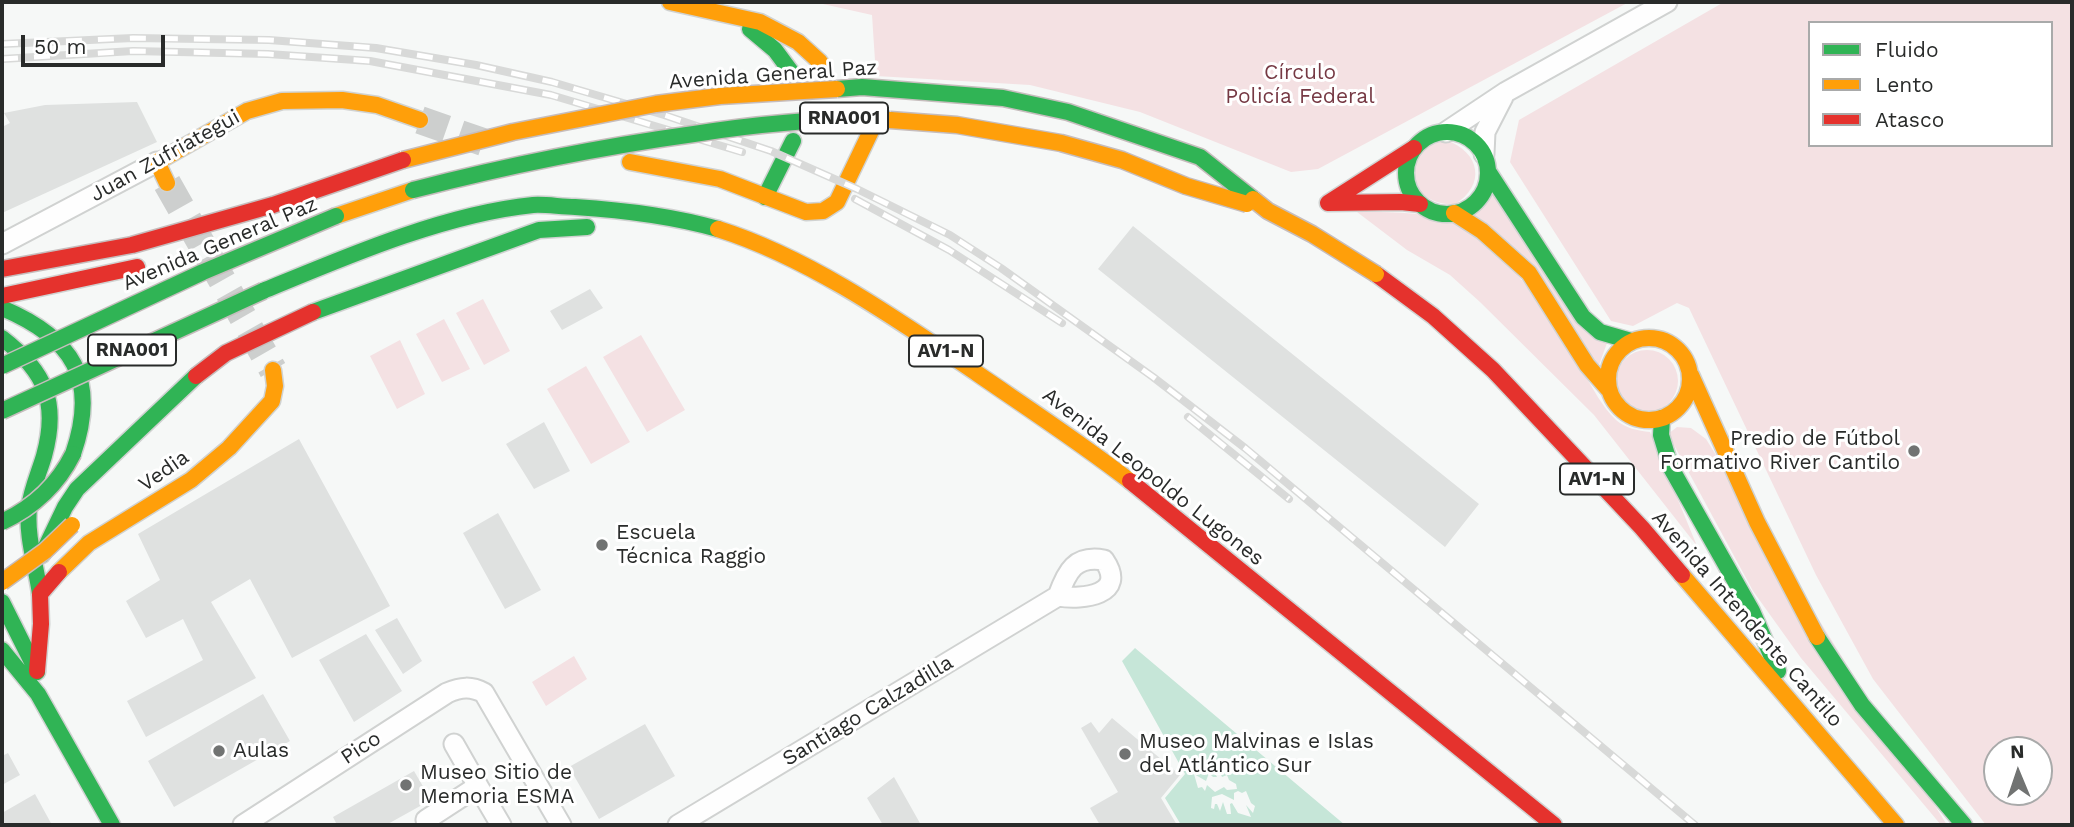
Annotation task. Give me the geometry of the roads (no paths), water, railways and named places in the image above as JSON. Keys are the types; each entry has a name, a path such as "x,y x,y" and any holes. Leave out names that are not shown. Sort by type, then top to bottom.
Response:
{"main road":[{"path":"670,2 760,22 798,42 820,62"},
{"path":"730,16 758,34 775,50 792,73"},
{"name":"Avenida General Paz","path":"2,270 132,245 273,205 420,155 513,132 590,116 720,96 862,87 1003,98 1068,111 1200,157 1268,211"},
{"name":"Juan Zufriategui","path":"157,162 247,111 282,101 342,100 377,105 420,120"},
{"name":"Avenida General Paz","path":"2,366 203,272 324,221 413,190 552,156 740,126 846,118 892,118 997,131 1123,160 1189,187 1268,211"},
{"path":"630,162 720,179 806,212 827,211 837,202 871,131"},
{"path":"1486,162 1483,194 1465,210 1454,213 1441,214 1420,204 1401,202 1328,203 1423,140 1446,132 1468,138 1486,162 1590,327 1606,335 1631,341 1648,338 1665,340 1678,348 1687,360 1691,375 1690,390 1680,418 1661,435 1671,468 1752,611 1794,707"},
{"path":"765,197 793,141"},
{"path":"1414,148 1408,159 1407,183 1420,204"},
{"path":"157,162 167,183"},
{"path":"194,244 273,205"},
{"name":"RNA001","path":"2,411 263,291 345,257 475,216 534,205 602,209 690,221"},
{"name":"Avenida Intendente Cantilo","path":"1268,211 1312,234 1376,274 1433,316 1493,370 1642,528 1896,825"},
{"path":"1454,213 1482,231 1529,272 1587,365 1608,389 1616,404 1629,415 1646,420 1680,418"},
{"path":"37,572 65,507 81,485 196,376 226,353 313,312 539,230 690,221"},
{"name":"Avenida Leopoldo Lugones","path":"690,221 749,239 828,279 909,327 1018,400 1095,454 1181,520 1554,825"},
{"path":"2,296 143,265"},
{"path":"2,308 28,318 46,329 63,346 82,386 85,408 81,432 66,470 48,492 19,515 2,522"},
{"path":"225,373 313,312"},
{"path":"2,351 83,327"},
{"path":"2,338 31,362 46,386 50,402 47,445 29,506 29,526 40,594 38,694"},
{"path":"1608,389 1608,370 1612,361 1616,353 1631,341"},
{"name":"Vedia","path":"40,594 89,543 166,497 214,461 268,406 275,393 273,370"},
{"name":"Avenida Intendente Cantilo","path":"1691,375 1767,544 1834,665 1871,715 1964,825"},
{"name":"Avenida Intendente Cantilo","path":"1680,418 1720,442"},
{"path":"2,582 45,551 77,520 12,556"},
{"path":"37,572 65,566 47,544"},
{"path":"2,602 37,671"},
{"path":"3,654 38,694 112,825"}],"street":[{"path":"1446,132 1506,92 1667,2"},
{"path":"1486,162 1485,132 1506,92"},
{"name":"Juan Zufriategui","path":"2,244 157,162"},
{"name":"Santiago Calzadilla","path":"678,825 1058,596"},
{"name":"Pico","path":"243,825 447,692 460,688 475,688 484,693 561,825"},
{"path":"454,744 501,825"},
{"path":"426,820 478,786"}],"tunnel":[{"path":"420,120 483,142"},
{"path":"167,183 273,370"}],"railway":[{"path":"2,44 133,38 269,40 376,48 476,65 552,82 664,115 771,151 857,189 950,235 1001,268 1153,377 1245,448 1695,825"},
{"path":"2,59 133,51 268,54 370,61 551,95 742,152"},
{"path":"855,199 949,250 1062,323"},
{"path":"1188,417 1289,499"}],"place":[{"name":"Predio de Fútbol Formativo River Cantilo","path":"1914,451"},
{"name":"Escuela Técnica Raggio","path":"602,545"},
{"name":"Aulas","path":"219,751"},
{"name":"Museo Malvinas e Islas del Atlántico Sur","path":"1125,754"},
{"name":"Museo Sitio de Memoria ESMA","path":"406,785"}],"park label":[{"name":"Círculo Policía Federal","path":"1300,85"}]}
